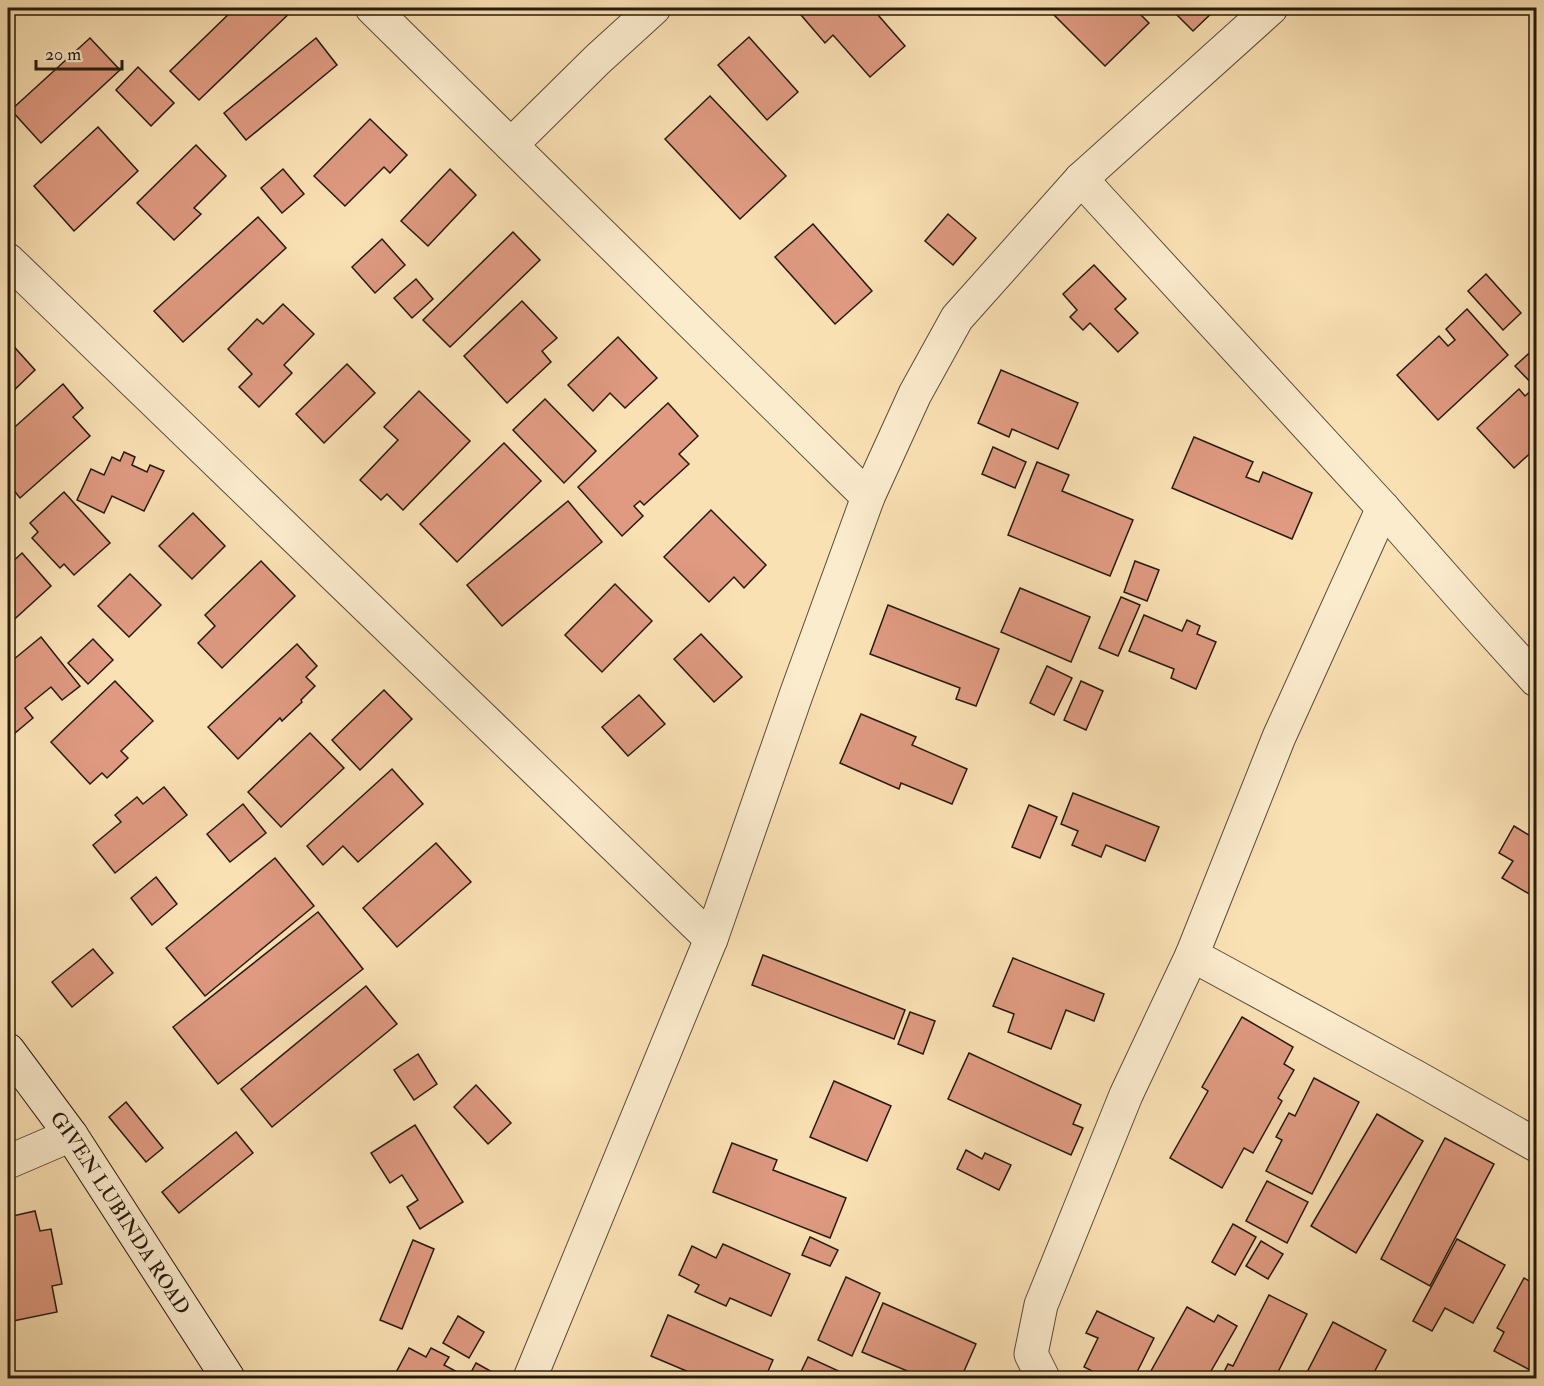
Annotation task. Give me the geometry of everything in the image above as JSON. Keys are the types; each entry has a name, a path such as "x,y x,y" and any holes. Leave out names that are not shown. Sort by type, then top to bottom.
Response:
{"street":[{"path":"372,8 868,497"},
{"path":"511,145 597,60 654,8"},
{"path":"530,1378 711,939 868,497 915,394 957,318 1082,179 1271,8"},
{"path":"1082,179 1383,508 1536,680"},
{"path":"8,260 711,939"},
{"path":"1043,1378 1031,1354 1041,1305 1126,1095 1192,955 1279,737 1383,508"},
{"path":"1192,955 1536,1145"},
{"name":"GIVEN LUBINDA ROAD","path":"8,1050 71,1135 228,1378"},
{"path":"8,1162 71,1135"}],"building":[{"path":"235,8 295,8 199,100 170,71"},
{"path":"809,8 872,8 905,46 870,77 833,35 825,43 801,15"},
{"path":"1047,8 1134,8 1149,23 1105,66"},
{"path":"1170,8 1217,8 1193,31"},
{"path":"749,37 798,92 767,120 718,65"},
{"path":"90,38 120,70 41,143 11,110"},
{"path":"316,38 337,65 246,140 224,113"},
{"path":"138,67 174,103 151,126 116,90"},
{"path":"710,96 786,176 740,219 665,139"},
{"path":"370,119 407,155 390,173 384,167 345,206 314,176"},
{"path":"98,127 138,171 74,231 34,186"},
{"path":"196,145 226,176 194,208 201,214 174,240 137,203"},
{"path":"283,169 304,194 282,213 261,188"},
{"path":"450,169 476,195 428,246 401,221"},
{"path":"948,214 976,238 953,265 925,241"},
{"path":"258,217 286,248 183,342 154,311"},
{"path":"813,224 872,291 835,324 775,257"},
{"path":"513,232 540,260 450,347 423,320"},
{"path":"382,239 405,265 375,293 352,267"},
{"path":"1094,265 1126,299 1115,309 1138,333 1118,352 1090,323 1083,330 1070,317 1077,310 1063,294"},
{"path":"1486,274 1521,313 1503,330 1468,291"},
{"path":"416,279 433,299 412,318 394,298"},
{"path":"522,301 557,338 542,351 551,362 507,403 464,356"},
{"path":"283,304 314,334 284,365 292,373 259,407 239,387 252,374 228,349 257,319 263,324"},
{"path":"1467,309 1508,355 1438,420 1397,375 1439,336 1448,346 1455,340 1446,329"},
{"path":"618,337 657,378 625,408 610,393 593,411 568,385"},
{"path":"8,340 35,370 8,396"},
{"path":"1536,347 1536,448 1514,468 1477,428 1519,389 1525,396 1535,387 1515,366"},
{"path":"347,364 375,393 324,443 296,414"},
{"path":"1001,370 1078,403 1058,449 1012,429 1009,437 978,423"},
{"path":"63,384 83,408 73,417 90,436 20,498 8,483 8,447 12,444 8,439 8,433"},
{"path":"419,391 470,441 403,510 387,494 381,500 360,480 398,440 384,427"},
{"path":"545,399 596,451 564,483 513,430"},
{"path":"668,403 698,436 679,454 689,464 644,505 640,501 634,506 643,516 622,536 578,487"},
{"path":"1194,437 1253,462 1246,477 1259,482 1263,472 1312,493 1292,539 1172,488"},
{"path":"504,443 541,481 457,562 420,524"},
{"path":"993,447 1026,462 1015,488 982,474"},
{"path":"124,452 135,457 132,465 147,472 150,465 164,471 144,511 112,496 104,513 77,500 91,469 104,475 112,457 120,461"},
{"path":"1037,462 1069,475 1062,491 1133,520 1110,576 1008,535"},
{"path":"64,492 110,543 74,575 64,564 60,568 32,538 38,532 30,523"},
{"path":"568,501 602,542 502,626 467,585"},
{"path":"711,510 766,565 744,588 734,577 709,602 664,557"},
{"path":"193,513 225,546 192,579 159,546"},
{"path":"22,553 51,586 8,625 8,566"},
{"path":"261,561 295,596 222,668 198,643 215,626 205,615"},
{"path":"1135,561 1159,570 1147,601 1124,592"},
{"path":"130,574 161,605 129,637 98,606"},
{"path":"615,584 652,621 602,672 565,635"},
{"path":"1020,588 1090,617 1071,662 1001,632"},
{"path":"1121,597 1140,605 1118,656 1099,648"},
{"path":"888,605 999,649 976,706 956,699 960,688 870,654"},
{"path":"1144,615 1182,631 1187,620 1200,626 1197,634 1216,642 1196,689 1171,678 1174,669 1129,651"},
{"path":"701,634 742,677 714,702 674,659"},
{"path":"41,637 80,686 62,700 51,687 25,708 33,718 9,738 8,664"},
{"path":"93,639 113,660 88,684 68,663"},
{"path":"297,644 317,666 306,677 315,686 282,721 280,718 238,759 208,727"},
{"path":"1047,666 1072,678 1054,715 1030,703"},
{"path":"115,681 153,721 121,751 128,758 107,778 102,773 90,784 51,742"},
{"path":"1081,681 1103,691 1086,730 1064,720"},
{"path":"384,690 412,719 360,770 332,740"},
{"path":"639,695 665,724 628,756 602,727"},
{"path":"861,714 916,737 912,745 967,769 952,804 901,783 899,789 840,763"},
{"path":"310,733 344,768 281,827 248,792"},
{"path":"392,769 423,804 358,862 343,846 323,865 307,846"},
{"path":"164,787 187,815 115,873 93,845 121,822 115,815 137,797 143,804"},
{"path":"1073,793 1159,827 1145,861 1106,845 1101,857 1072,845 1078,831 1061,824"},
{"path":"243,804 266,833 230,862 207,834"},
{"path":"1029,805 1057,817 1040,858 1012,847"},
{"path":"1514,826 1532,837 1536,829 1536,898 1502,878 1513,861 1499,853"},
{"path":"436,843 471,882 397,947 363,908"},
{"path":"275,858 314,906 205,996 166,948"},
{"path":"156,877 177,904 152,925 131,898"},
{"path":"318,912 363,969 218,1084 173,1027"},
{"path":"93,949 113,973 72,1007 52,982"},
{"path":"763,955 905,1010 894,1039 752,985"},
{"path":"1013,958 1104,994 1094,1021 1066,1010 1051,1049 1008,1032 1014,1014 993,1006"},
{"path":"366,986 397,1024 272,1127 241,1089"},
{"path":"910,1012 935,1021 923,1054 898,1044"},
{"path":"1242,1017 1293,1047 1284,1064 1294,1070 1278,1098 1282,1101 1253,1153 1244,1148 1222,1188 1170,1158 1208,1091 1202,1087"},
{"path":"969,1053 1081,1105 1073,1124 1083,1128 1071,1155 948,1099"},
{"path":"418,1054 437,1084 414,1100 394,1070"},
{"path":"1314,1078 1359,1102 1312,1194 1266,1171 1282,1140 1276,1137 1289,1113 1295,1116"},
{"path":"834,1081 891,1106 867,1161 810,1137"},
{"path":"476,1085 511,1123 488,1144 454,1107"},
{"path":"126,1102 163,1148 146,1162 109,1117"},
{"path":"1377,1114 1423,1141 1356,1253 1311,1226"},
{"path":"415,1125 463,1202 420,1229 407,1207 418,1200 402,1175 390,1183 371,1153"},
{"path":"236,1132 253,1153 179,1213 162,1192"},
{"path":"1445,1138 1494,1164 1430,1286 1381,1259"},
{"path":"732,1143 777,1160 773,1170 846,1198 830,1238 713,1192"},
{"path":"966,1150 982,1159 985,1153 1011,1165 999,1190 957,1169"},
{"path":"1267,1181 1308,1202 1287,1243 1246,1221"},
{"path":"35,1211 40,1231 51,1229 62,1284 52,1286 57,1312 8,1322 8,1217"},
{"path":"1233,1224 1256,1237 1235,1275 1212,1262"},
{"path":"810,1237 838,1250 830,1266 802,1255"},
{"path":"1457,1239 1505,1265 1473,1323 1445,1308 1432,1331 1413,1321"},
{"path":"413,1240 434,1249 402,1329 380,1320"},
{"path":"1261,1241 1283,1254 1268,1279 1246,1266"},
{"path":"723,1244 790,1274 771,1316 730,1298 726,1306 695,1292 699,1285 679,1275 692,1246 716,1258"},
{"path":"1536,1252 1536,1268 1530,1265"},
{"path":"1536,1271 1536,1358 1530,1370 1494,1351 1504,1332 1497,1328 1524,1278 1531,1282"},
{"path":"846,1277 880,1293 852,1356 818,1340"},
{"path":"1269,1295 1307,1314 1275,1378 1221,1378 1228,1364 1233,1366"},
{"path":"883,1303 976,1344 961,1378 924,1378 862,1352"},
{"path":"1187,1307 1214,1322 1218,1315 1237,1326 1207,1378 1147,1378"},
{"path":"1097,1311 1154,1338 1134,1378 1106,1378 1084,1367 1098,1338 1086,1333"},
{"path":"668,1315 773,1360 765,1378 703,1378 651,1356"},
{"path":"458,1316 484,1332 469,1358 443,1343"},
{"path":"1333,1322 1386,1350 1371,1378 1304,1378"},
{"path":"409,1348 426,1357 431,1348 449,1357 444,1365 463,1375 461,1378 393,1378"},
{"path":"808,1357 843,1373 840,1378 798,1378"},
{"path":"476,1363 494,1373 491,1378 468,1378"}]}
